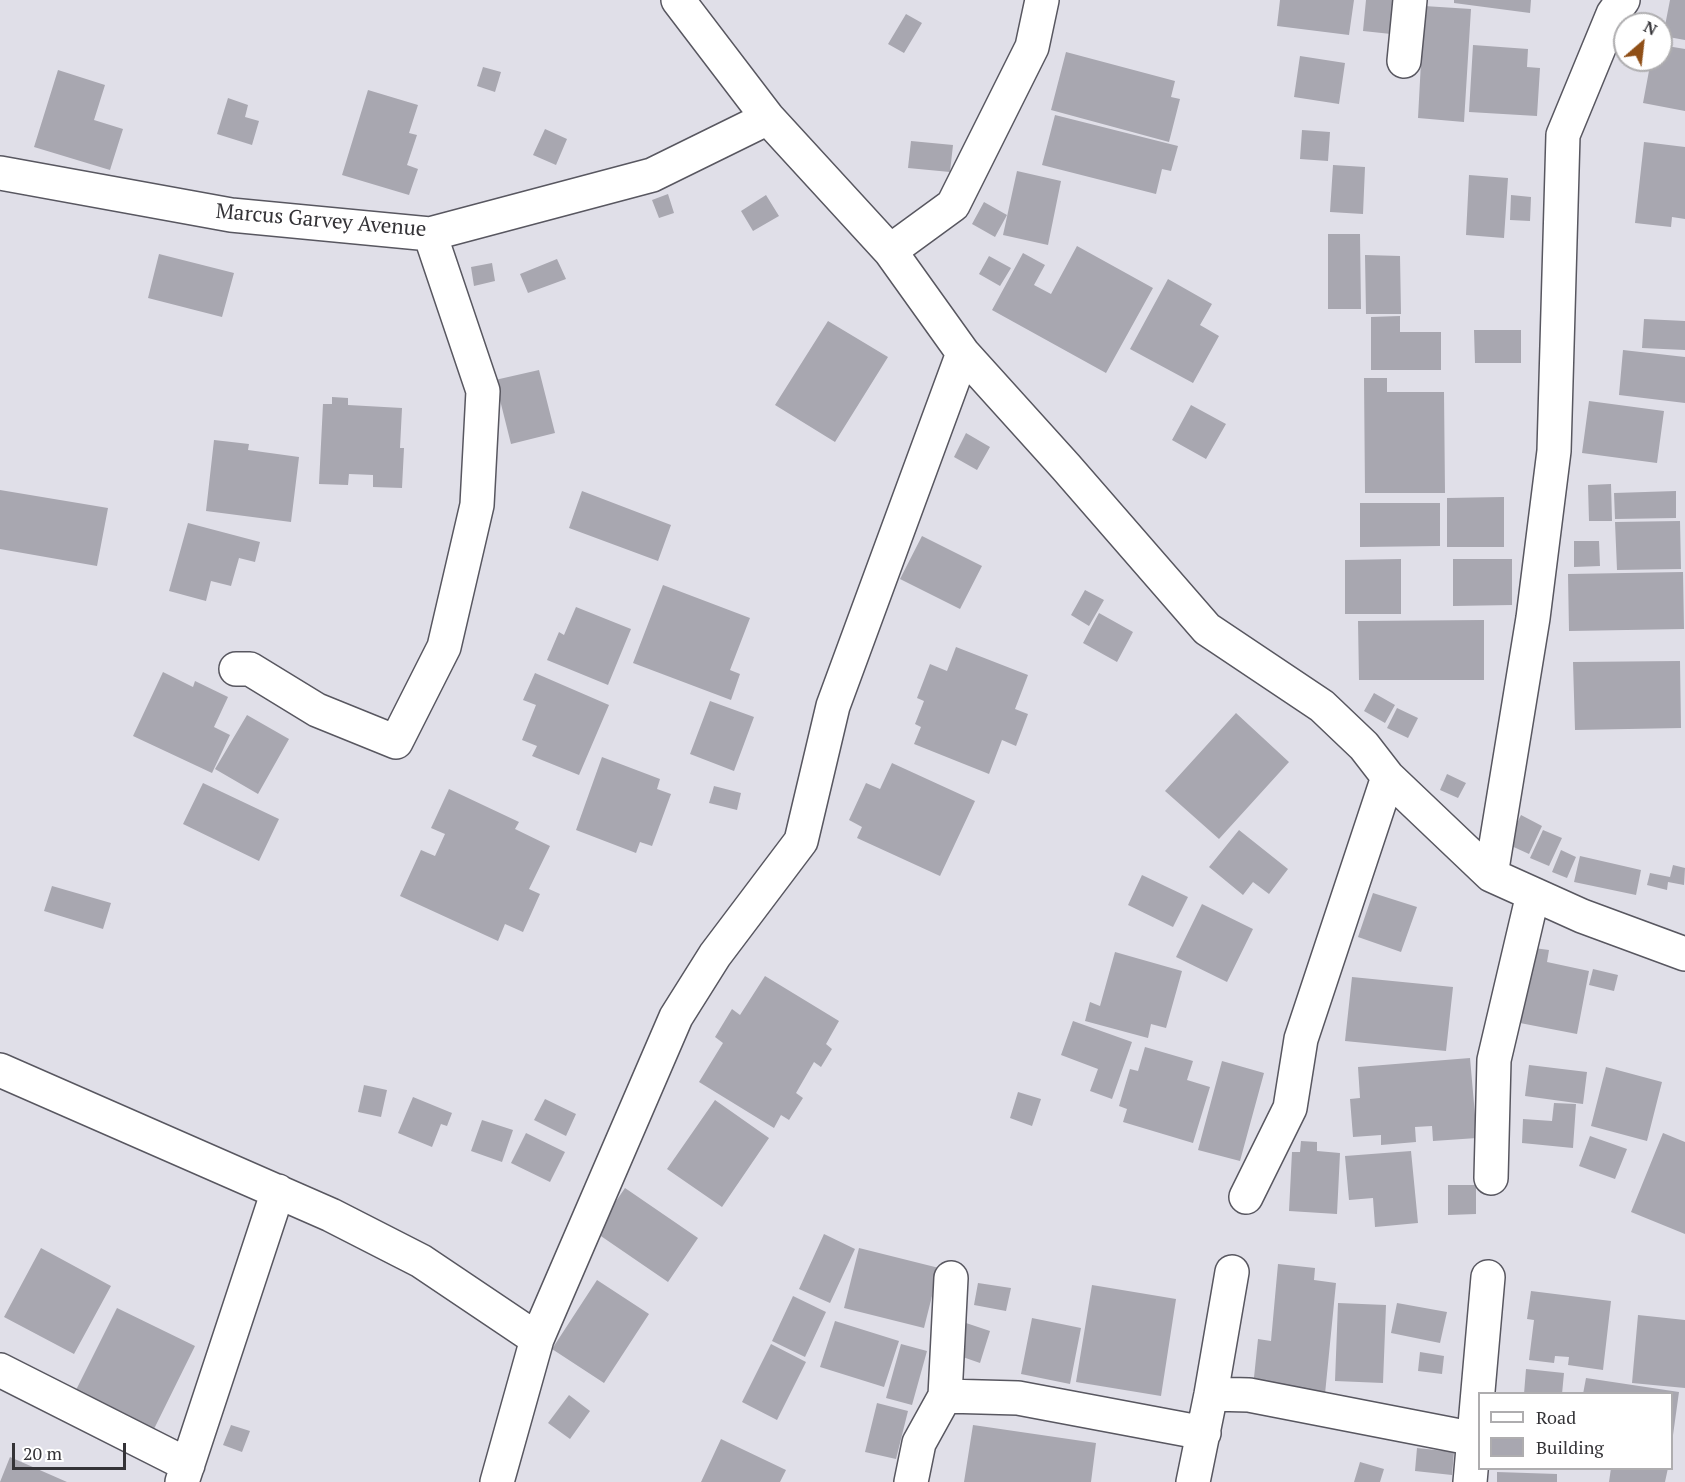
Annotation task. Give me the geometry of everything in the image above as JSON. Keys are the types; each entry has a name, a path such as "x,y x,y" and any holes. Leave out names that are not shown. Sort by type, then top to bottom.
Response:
{"street":[{"path":"678,0 768,118 890,251 963,353 1207,629 1322,706 1364,746 1388,777 1491,875 1582,916 1685,954"},
{"path":"890,251 953,205 1032,47 1042,0"},
{"path":"1404,61 1410,0"},
{"path":"1491,875 1533,618 1554,451 1563,135 1612,14 1623,0"},
{"name":"Marcus Garvey Avenue","path":"0,173 231,215 430,234 652,175 768,118"},
{"path":"236,669 250,669 317,710 396,742 444,647 477,505 483,391 430,234"},
{"path":"497,1482 537,1339 676,1017 715,955 801,841 833,706 963,353"},
{"path":"1246,1197 1290,1108 1301,1039 1388,777"},
{"path":"1491,1178 1494,1060 1533,894"},
{"path":"0,1070 331,1215 422,1261 537,1339"},
{"path":"0,1370 185,1474 278,1191"},
{"path":"1193,1482 1204,1433 1232,1272"},
{"path":"911,1482 919,1443 945,1396 951,1278"},
{"path":"1479,1392 1488,1278"},
{"path":"1211,1394 1249,1395 1475,1439"},
{"path":"945,1396 1018,1398 1204,1433"},
{"path":"1470,1482 1478,1402"}],"building":[{"path":"1280,0 1354,0 1349,35 1277,26"},
{"path":"1366,0 1394,0 1391,34 1363,31"},
{"path":"1454,0 1531,0 1530,13 1454,3"},
{"path":"1670,0 1685,0 1685,40 1673,38 1673,12 1668,12"},
{"path":"1424,6 1471,9 1464,122 1418,118"},
{"path":"906,14 922,23 904,53 888,44"},
{"path":"1473,45 1528,49 1527,67 1540,68 1537,116 1469,112"},
{"path":"1673,47 1685,49 1685,111 1643,103 1649,72 1673,72"},
{"path":"1066,52 1175,81 1171,97 1180,99 1169,142 1051,110"},
{"path":"1300,56 1345,63 1339,104 1294,97"},
{"path":"483,67 501,72 495,92 477,86"},
{"path":"58,70 105,85 94,120 123,129 110,170 34,147"},
{"path":"368,90 418,105 409,133 417,135 407,165 418,169 409,195 342,175"},
{"path":"228,98 248,105 245,117 259,121 252,145 217,134"},
{"path":"1055,115 1178,146 1171,171 1162,169 1156,194 1042,165"},
{"path":"545,129 567,139 556,165 533,155"},
{"path":"1302,130 1330,132 1328,161 1300,159"},
{"path":"911,141 953,145 950,172 908,168"},
{"path":"1644,142 1685,147 1685,219 1672,217 1671,227 1635,223"},
{"path":"1333,165 1365,167 1363,214 1330,212"},
{"path":"1017,171 1061,181 1048,245 1003,235"},
{"path":"1469,175 1508,178 1504,238 1466,235"},
{"path":"668,194 674,213 659,218 652,200"},
{"path":"766,195 779,216 753,231 741,211"},
{"path":"1511,195 1531,197 1530,221 1510,220"},
{"path":"984,202 1007,215 995,237 972,224"},
{"path":"1328,234 1360,234 1361,309 1328,309"},
{"path":"1077,246 1153,288 1106,373 992,310 1023,253 1045,265 1034,285 1051,294"},
{"path":"159,254 234,273 222,317 148,298"},
{"path":"1365,255 1400,256 1401,314 1366,314"},
{"path":"989,256 1011,268 1000,286 979,274"},
{"path":"557,259 566,279 528,293 520,274"},
{"path":"492,263 495,281 474,286 471,267"},
{"path":"1168,279 1212,304 1200,325 1219,336 1193,383 1130,349"},
{"path":"1400,316 1400,332 1441,332 1441,370 1371,370 1371,317"},
{"path":"1644,319 1685,321 1685,350 1642,348"},
{"path":"828,321 888,357 835,442 775,405"},
{"path":"1474,330 1521,330 1521,363 1475,363"},
{"path":"1623,350 1685,357 1685,403 1619,395"},
{"path":"539,370 555,433 511,444 495,380"},
{"path":"1364,378 1387,378 1387,392 1444,392 1445,493 1365,493"},
{"path":"332,397 348,398 348,405 402,408 400,448 404,448 402,488 373,487 373,475 349,474 348,485 319,484 323,404 332,404"},
{"path":"1589,401 1664,411 1657,463 1582,453"},
{"path":"1191,405 1226,424 1206,459 1172,440"},
{"path":"966,433 990,447 977,470 954,457"},
{"path":"214,440 249,444 248,450 299,457 291,522 206,511"},
{"path":"1611,484 1612,521 1589,521 1588,485"},
{"path":"0,490 108,508 97,566 0,549"},
{"path":"582,491 671,525 658,561 569,528"},
{"path":"1676,491 1676,518 1615,519 1614,493"},
{"path":"1504,497 1504,547 1447,547 1447,498"},
{"path":"1360,503 1440,503 1440,546 1360,547"},
{"path":"1680,521 1681,569 1617,570 1615,522"},
{"path":"188,523 260,542 255,562 239,558 231,586 211,581 206,601 169,591"},
{"path":"922,536 982,566 960,609 900,579"},
{"path":"1574,541 1599,541 1600,566 1574,567"},
{"path":"1401,559 1401,614 1345,614 1345,560"},
{"path":"1453,559 1512,559 1512,605 1453,606"},
{"path":"1683,572 1684,629 1569,631 1568,574"},
{"path":"663,585 750,618 730,670 740,674 731,700 633,663"},
{"path":"1085,590 1104,600 1089,626 1071,615"},
{"path":"576,607 631,629 608,685 547,660 559,632 564,635"},
{"path":"1099,613 1133,632 1117,662 1083,643"},
{"path":"1484,620 1484,680 1359,680 1358,621"},
{"path":"956,647 1028,675 1015,709 1028,714 1016,746 1002,740 989,774 914,744 921,727 915,724 924,701 917,698 930,664 947,671"},
{"path":"1680,661 1681,728 1575,730 1573,662"},
{"path":"163,672 193,687 195,681 228,697 214,727 230,735 212,773 133,736"},
{"path":"535,673 609,705 579,775 532,756 537,746 522,740 536,705 523,700"},
{"path":"1374,693 1395,705 1385,723 1364,711"},
{"path":"710,701 754,717 734,771 690,754"},
{"path":"1397,708 1418,718 1408,738 1387,728"},
{"path":"1236,713 1289,762 1219,839 1165,791"},
{"path":"247,715 289,739 258,794 215,769"},
{"path":"602,757 660,779 657,789 671,794 652,846 640,842 636,853 576,830"},
{"path":"892,763 975,801 940,876 857,838 862,827 849,820 866,783 880,789"},
{"path":"1447,774 1466,783 1458,798 1440,790"},
{"path":"203,783 279,819 259,861 183,824"},
{"path":"714,786 741,793 737,810 709,803"},
{"path":"449,789 519,822 515,829 550,846 529,889 540,894 523,932 505,924 498,941 400,896 421,850 435,856 445,834 431,828"},
{"path":"1521,815 1542,826 1529,854 1507,844"},
{"path":"1239,830 1288,869 1269,894 1253,882 1243,895 1209,867"},
{"path":"1543,830 1562,838 1549,866 1530,858"},
{"path":"1561,850 1576,857 1567,878 1552,872"},
{"path":"1580,856 1641,870 1636,895 1574,882"},
{"path":"1673,865 1685,868 1684,885 1668,882 1667,890 1647,885 1650,873 1670,877"},
{"path":"1142,875 1188,897 1173,927 1128,905"},
{"path":"52,886 111,903 103,929 44,911"},
{"path":"1373,893 1417,907 1401,952 1358,937"},
{"path":"1202,904 1253,929 1227,982 1176,957"},
{"path":"1534,948 1549,950 1547,962 1589,971 1577,1034 1520,1023"},
{"path":"1115,952 1182,971 1166,1028 1151,1024 1148,1038 1085,1021 1090,1002 1100,1006"},
{"path":"1593,969 1618,975 1614,991 1589,985"},
{"path":"765,976 839,1021 826,1044 832,1049 821,1067 814,1062 796,1093 803,1098 789,1120 781,1115 774,1128 699,1082 723,1043 715,1037 732,1009 740,1015"},
{"path":"1352,977 1453,987 1446,1051 1345,1041"},
{"path":"1073,1021 1132,1042 1112,1099 1090,1091 1098,1069 1061,1055"},
{"path":"1145,1047 1193,1061 1187,1080 1210,1087 1193,1143 1123,1122 1127,1109 1119,1106 1130,1069 1138,1071"},
{"path":"1470,1058 1477,1138 1433,1141 1432,1126 1415,1127 1416,1142 1381,1145 1381,1135 1353,1137 1350,1099 1360,1098 1358,1067"},
{"path":"1222,1061 1264,1073 1240,1161 1198,1150"},
{"path":"1529,1065 1587,1072 1583,1104 1525,1096"},
{"path":"1606,1067 1662,1082 1647,1141 1591,1126"},
{"path":"364,1085 387,1090 381,1117 358,1112"},
{"path":"1018,1092 1041,1099 1032,1126 1010,1118"},
{"path":"413,1097 452,1113 447,1126 441,1124 432,1147 398,1133"},
{"path":"545,1099 576,1114 566,1136 534,1120"},
{"path":"715,1100 769,1138 722,1207 667,1169"},
{"path":"1554,1103 1576,1104 1573,1148 1522,1143 1523,1119 1552,1121"},
{"path":"482,1120 513,1130 502,1162 471,1151"},
{"path":"526,1133 565,1152 550,1182 511,1163"},
{"path":"1663,1133 1685,1142 1685,1234 1631,1212"},
{"path":"1590,1136 1627,1149 1615,1179 1579,1166"},
{"path":"1301,1141 1317,1142 1317,1151 1340,1153 1337,1214 1289,1211 1292,1152 1300,1152"},
{"path":"1411,1151 1418,1223 1375,1227 1373,1198 1349,1200 1345,1156"},
{"path":"1448,1185 1476,1185 1476,1214 1448,1215"},
{"path":"625,1188 698,1238 668,1282 595,1232"},
{"path":"824,1234 855,1249 830,1303 799,1289"},
{"path":"41,1248 111,1286 74,1354 4,1317"},
{"path":"859,1248 939,1268 924,1328 844,1308"},
{"path":"1278,1264 1315,1268 1314,1280 1336,1283 1325,1394 1253,1387 1258,1339 1271,1341"},
{"path":"597,1280 649,1314 604,1383 552,1349"},
{"path":"978,1283 1011,1288 1006,1311 974,1305"},
{"path":"1092,1285 1176,1299 1161,1396 1076,1382"},
{"path":"1531,1291 1611,1301 1603,1370 1568,1365 1569,1357 1555,1356 1554,1363 1529,1360 1534,1320 1527,1319"},
{"path":"793,1296 826,1312 805,1357 772,1341"},
{"path":"1338,1303 1386,1305 1383,1383 1335,1381"},
{"path":"1397,1303 1447,1312 1440,1343 1391,1333"},
{"path":"117,1308 195,1346 153,1431 75,1392"},
{"path":"1638,1315 1685,1320 1685,1388 1632,1383"},
{"path":"1032,1318 1081,1328 1070,1384 1021,1374"},
{"path":"835,1321 899,1341 884,1387 820,1367"},
{"path":"966,1323 990,1331 980,1363 957,1355"},
{"path":"771,1344 806,1362 777,1420 742,1402"},
{"path":"901,1344 927,1351 912,1405 886,1398"},
{"path":"1420,1352 1444,1356 1442,1374 1418,1371"},
{"path":"1526,1369 1564,1373 1562,1392 1524,1392"},
{"path":"1586,1378 1679,1392 1673,1435 1673,1392 1583,1392"},
{"path":"569,1395 590,1411 570,1439 548,1423"},
{"path":"877,1403 908,1411 896,1459 865,1452"},
{"path":"231,1425 250,1431 242,1452 223,1445"},
{"path":"973,1425 1096,1443 1091,1482 964,1482"},
{"path":"721,1439 786,1470 780,1482 701,1482"},
{"path":"1417,1448 1454,1452 1452,1475 1415,1471"},
{"path":"10,1457 67,1482 0,1482"},
{"path":"1360,1462 1384,1469 1380,1482 1354,1482"},
{"path":"1611,1470 1668,1470 1665,1482 1609,1482"},
{"path":"1497,1472 1557,1474 1557,1482 1497,1482"}]}
